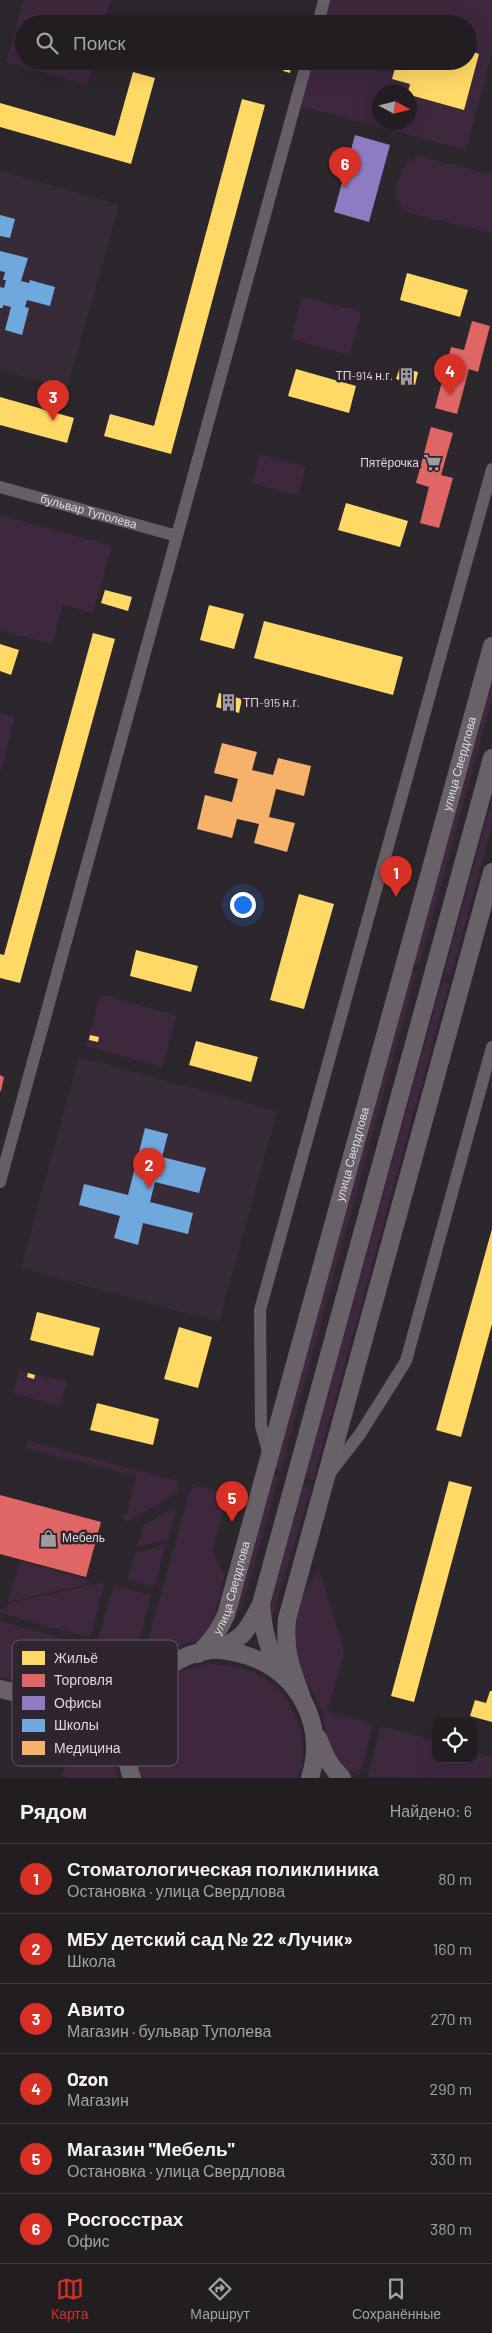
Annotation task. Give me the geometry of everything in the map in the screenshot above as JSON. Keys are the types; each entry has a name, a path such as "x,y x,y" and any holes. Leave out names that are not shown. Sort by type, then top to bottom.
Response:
{"main road":[{"name":"улица Свердлова","path":"204,1652 219,1630 226,1615 492,646"},
{"name":"улица Свердлова","path":"204,1652 232,1644 241,1637 250,1627 261,1604 492,758"},
{"path":"342,1778 334,1770 324,1754 287,1658 285,1639 287,1619 492,872"},
{"name":"улица Свердлова","path":"261,1604 266,1640 273,1658 283,1675"},
{"path":"178,1662 204,1652 234,1652 261,1660 283,1675 301,1695"},
{"path":"310,1778 315,1757 314,1728"}],"street":[{"path":"320,15 324,0"},
{"path":"0,1182 305,70"},
{"path":"269,1455 261,1426 260,1310 492,469"},
{"name":"бульвар Туполева","path":"0,487 177,536"},
{"path":"328,1475 360,1434 406,1361 492,1047"}],"shaded area":[{"path":"24,0 111,0 107,15 20,15"},
{"path":"330,0 492,0 492,53 466,150 391,130 417,130 417,85 372,85 372,125 301,106 311,70 477,70 477,15 326,15"},
{"path":"15,31 15,65 6,62"},
{"path":"34,70 91,70 87,85"},
{"path":"419,156 492,175 492,233 410,213 401,206 398,202 396,190 400,176 408,163"},
{"path":"0,171 119,205 67,389 0,369"},
{"path":"302,296 361,312 350,355 291,339"},
{"path":"260,454 306,467 298,496 252,483"},
{"path":"0,515 112,546 93,613 63,605 52,644 0,630"},
{"path":"492,670 492,699 419,966 411,964"},
{"path":"0,713 15,717 0,774"},
{"path":"492,799 492,825 451,975 444,973"},
{"path":"410,973 416,974 281,1470 274,1469"},
{"path":"442,981 449,983 313,1480 305,1477"},
{"path":"100,994 177,1016 162,1067 86,1046"},
{"path":"79,1057 277,1111 219,1322 21,1268"},
{"path":"19,1370 67,1382 60,1406 13,1393"},
{"path":"29,1441 177,1481 178,1493 125,1522 122,1516 127,1513 136,1476 28,1449 26,1444"},
{"path":"272,1475 279,1477 242,1608 238,1611 236,1608"},
{"path":"192,1484 228,1494 212,1551 225,1575 212,1624 200,1640 178,1645 178,1640 148,1640"},
{"path":"303,1485 311,1487 271,1621 268,1615"},
{"path":"177,1506 168,1539 137,1547 142,1528 145,1524"},
{"path":"166,1544 154,1587 127,1579 135,1553"},
{"path":"20,1561 83,1579 91,1583 8,1602"},
{"path":"319,1569 344,1651 328,1711 373,1724 360,1775 342,1768 329,1749 322,1711 297,1664 290,1644 299,1600"},
{"path":"105,1582 90,1638 0,1613 0,1608 5,1610 7,1604"},
{"path":"114,1585 151,1595 139,1640 98,1640"},
{"path":"0,1621 67,1640 12,1640 12,1680 0,1677"},
{"path":"208,1664 229,1666 250,1670 274,1685 292,1708 298,1722 303,1751 297,1778 139,1778 137,1766 178,1766 178,1673"},
{"path":"381,1726 432,1740 432,1763 477,1763 477,1753 492,1757 491,1778 367,1777"},
{"path":"65,1766 115,1766 118,1778 71,1778 62,1776"}],"building: Жильё":[{"path":"394,70 475,70 464,110 417,97 417,85 392,79"},
{"path":"133,72 155,78 131,164 0,127 0,103 115,136"},
{"path":"242,99 265,105 171,454 104,436 110,414 154,426"},
{"path":"407,273 468,290 460,317 400,300"},
{"name":"ТП-914 н.г.","path":"400,367 418,372 415,385 396,379"},
{"path":"296,369 356,386 349,413 288,396"},
{"path":"0,397 74,418 67,443 0,425"},
{"path":"346,503 408,521 400,547 338,530"},
{"path":"105,590 132,597 128,611 101,603"},
{"path":"209,605 244,614 234,649 200,640"},
{"path":"264,621 403,657 393,695 254,658"},
{"path":"93,633 115,639 20,983 0,978 0,954 4,955"},
{"path":"0,644 19,650 11,675 0,671"},
{"name":"ТП-915 н.г.","path":"219,693 242,699 239,713 216,707"},
{"path":"299,894 334,904 304,1009 270,1000"},
{"path":"136,950 198,966 191,992 130,976"},
{"path":"90,1035 99,1037 98,1042 89,1040"},
{"path":"196,1041 258,1057 251,1082 189,1065"},
{"path":"492,1229 492,1324 461,1437 436,1430"},
{"path":"37,1312 100,1328 93,1356 30,1340"},
{"path":"179,1327 212,1337 198,1388 164,1379"},
{"path":"28,1373 35,1375 34,1379 27,1377"},
{"path":"97,1403 159,1419 153,1445 90,1430"},
{"path":"449,1481 472,1487 414,1702 391,1696"},
{"path":"490,1691 492,1691 492,1722 470,1716 475,1700 486,1703"}],"building: Торговля":[{"path":"472,321 490,326 478,372 469,369 457,414 435,408 451,347 464,350"},
{"path":"431,427 453,433 441,475 453,478 439,528 420,523 429,487 416,483"},
{"path":"0,1075 4,1077 1,1091 0,1091"},
{"name":"Мебель","path":"0,1495 101,1522 86,1577 0,1554"}],"building: Офисы":[{"path":"355,135 390,145 369,222 334,212"}],"building: Школы":[{"path":"0,215 15,219 10,238 0,236"},
{"path":"0,251 28,258 21,281 29,283 30,280 55,287 50,306 27,300 25,307 29,308 22,335 5,330 11,307 3,305 3,308 0,308 0,287 4,288 6,280 3,280 5,272 0,271"},
{"path":"145,1128 168,1134 162,1157 206,1168 199,1193 155,1182 150,1202 193,1213 188,1234 143,1223 138,1245 114,1238 120,1216 79,1205 84,1184 128,1195"}],"building: Медицина":[{"path":"222,743 257,752 252,770 273,775 278,758 311,766 304,796 276,789 269,817 295,823 287,852 254,843 259,824 237,819 232,838 197,829 205,795 232,802 238,779 214,773"}],"place":[{"name":"Росгосстрах","path":"345,188"},
{"name":"ТП-914 н.г.","path":"407,376"},
{"name":"Ozon","path":"450,395"},
{"name":"Авито","path":"53,421"},
{"name":"Пятёрочка","path":"433,463"},
{"name":"ТП-915 н.г.","path":"229,703"},
{"name":"Стоматологическая поликлиника","path":"396,897"},
{"name":"МБУ детский сад № 22 «Лучик»","path":"149,1189"},
{"name":"Магазин \"Мебель\"","path":"232,1522"},
{"name":"Мебель","path":"48,1538"}]}
